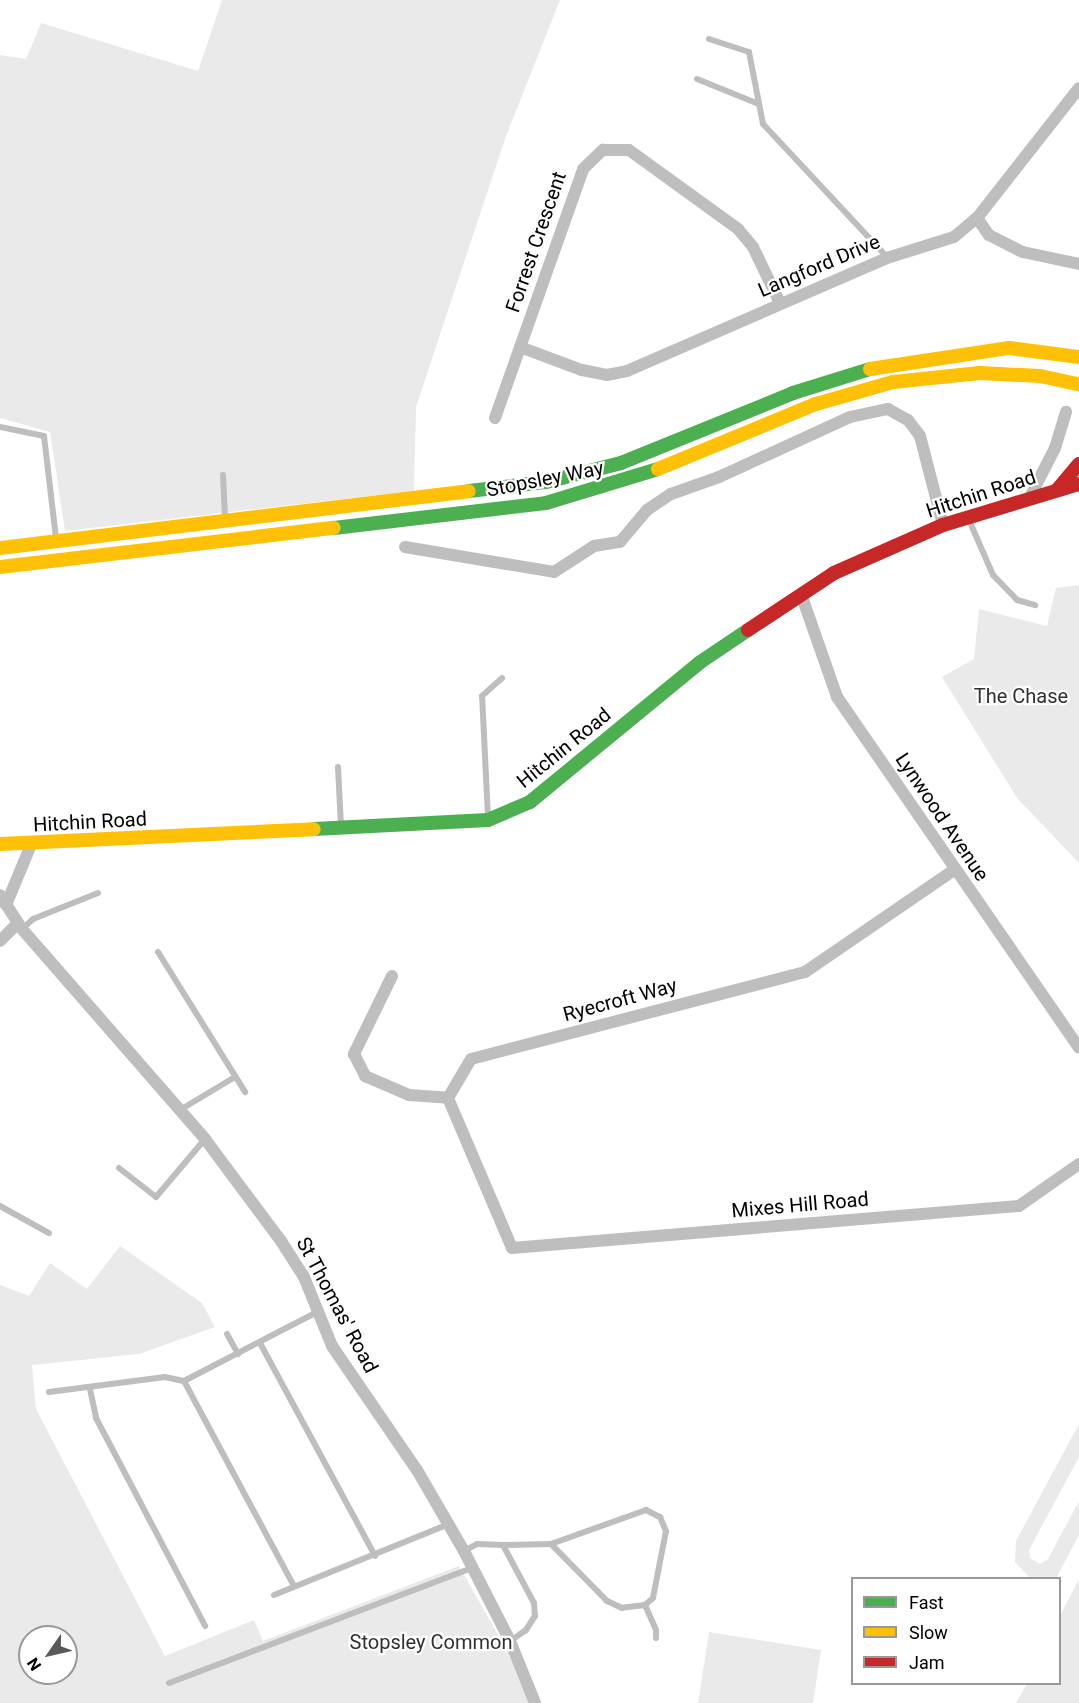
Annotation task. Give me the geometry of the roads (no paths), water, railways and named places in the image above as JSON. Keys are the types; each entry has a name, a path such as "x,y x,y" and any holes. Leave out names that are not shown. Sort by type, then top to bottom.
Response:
{"main road":[{"name":"Stopsley Way","path":"0,548 546,482 621,463 793,393 888,363 1009,348 1079,357"},
{"name":"Stopsley Way","path":"0,567 546,503 632,480 816,404 893,382 980,373 1040,376 1079,384"},
{"name":"Hitchin Road","path":"1057,490 1079,464"},
{"name":"Hitchin Road","path":"0,844 31,845 488,820 530,802 699,663 834,573 967,516 1079,484"}],"street":[{"name":"Langford Drive","path":"520,347 607,375 627,371 887,258 954,237 977,218 1079,88"},
{"name":"Forrest Crescent","path":"495,418 583,169 603,150 629,150 738,229 753,247 780,303"},
{"path":"977,218 989,235 1023,252 1079,264"},
{"path":"405,548 554,572 594,546 620,542 647,510 671,494 719,477 850,417 888,409 908,420 920,436 943,525"},
{"path":"1029,499 1055,448 1066,412"},
{"name":"Lynwood Avenue","path":"801,594 837,697 954,870 1079,1048"},
{"path":"3,900 31,845"},
{"name":"Ryecroft Way","path":"448,1098 471,1059 805,972 954,870"},
{"name":"St Thomas' Road","path":"3,900 20,926 205,1139 281,1241 304,1277 317,1312 348,1372 449,1524 464,1551 510,1641 535,1703"},
{"path":"0,941 20,926"},
{"path":"392,976 354,1054 365,1076 409,1095 448,1098"},
{"name":"Mixes Hill Road","path":"448,1098 512,1248 1019,1206 1079,1164"}],"lane":[{"path":"709,39 749,52 756,103 763,124 887,258"},
{"path":"697,79 756,103"},
{"path":"0,427 45,436 56,541"},
{"path":"223,475 225,522"},
{"path":"967,516 993,575 1017,600 1035,605"},
{"path":"488,820 482,696 502,678"},
{"path":"338,767 342,828"},
{"path":"20,926 98,892"},
{"path":"159,952 245,1092"},
{"path":"180,1110 235,1077"},
{"path":"119,1168 156,1197 205,1139"},
{"path":"0,1206 49,1233"},
{"path":"49,1392 90,1389 165,1377 184,1381 317,1312"},
{"path":"227,1334 238,1354"},
{"path":"260,1343 375,1556"},
{"path":"184,1381 294,1586"},
{"path":"90,1389 96,1418 205,1626"},
{"path":"464,1551 477,1544 551,1544 646,1510 660,1517 666,1531 653,1598 645,1605 622,1608 608,1601 551,1544"},
{"path":"274,1595 375,1556 449,1524"},
{"path":"503,1545 534,1603 535,1616 526,1630 510,1641"},
{"path":"169,1683 473,1568"},
{"path":"645,1605 656,1630 656,1638"}],"park label":[{"name":"The Chase","path":"1021,696"},
{"name":"Stopsley Common","path":"431,1642"}]}
